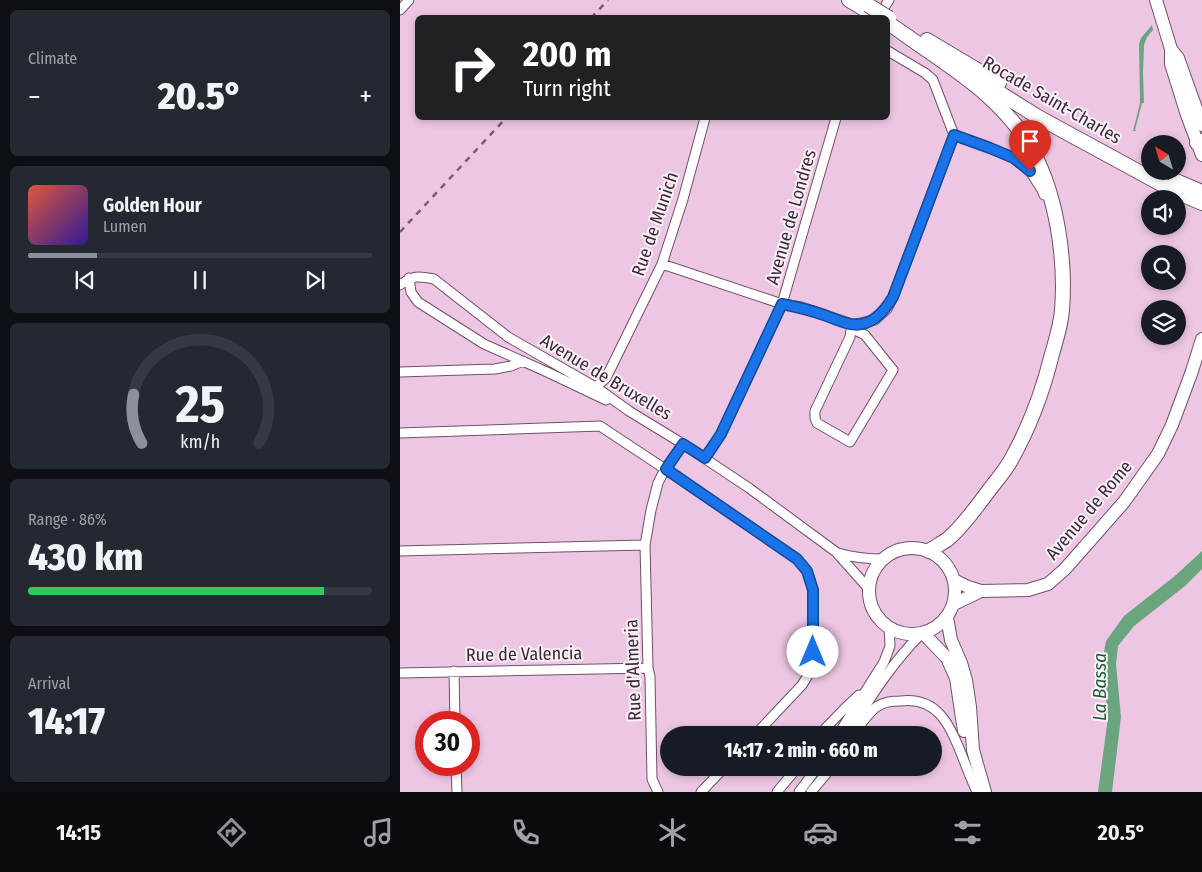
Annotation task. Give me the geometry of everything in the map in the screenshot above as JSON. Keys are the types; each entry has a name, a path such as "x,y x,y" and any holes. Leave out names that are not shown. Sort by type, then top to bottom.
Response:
{"main road":[{"name":"Rocade Saint-Charles","path":"849,0 864,5 878,15"},
{"name":"Rocade Saint-Charles","path":"890,23 1141,162"},
{"name":"Rocade Saint-Charles","path":"890,24 1038,117 1175,186 1202,203"},
{"path":"904,34 980,88 1016,126 1034,152 1047,186 1059,232 1063,280 1062,311 1044,386 1030,422 1011,461 966,521 948,538 929,551"},
{"name":"Rocade Saint-Charles","path":"1168,180 1175,186 1202,193"}],"street":[{"path":"400,10 409,0"},
{"path":"884,15 888,0"},
{"path":"1156,0 1171,49 1171,64 1187,115 1200,147"},
{"path":"1171,49 1178,58 1202,125"},
{"path":"851,326 875,320 886,309 893,297 954,135 933,80 890,51"},
{"name":"Rue de Munich","path":"597,388 606,378 662,264 683,199 704,120"},
{"name":"Avenue de Londres","path":"705,458 721,434 782,304 835,120"},
{"path":"954,135 1014,158 1030,171 1042,190 1054,228 1063,280"},
{"path":"662,264 782,304 800,307 851,326 865,335 893,370 850,442 817,424 815,412 850,337 851,326"},
{"path":"400,283 409,278"},
{"path":"400,290 409,278"},
{"path":"409,278 411,292 418,302 484,344 629,411"},
{"name":"Avenue de Bruxelles","path":"409,278 434,279 508,337 597,388 629,411 705,458 836,552 869,589"},
{"name":"Avenue de Rome","path":"954,580 982,591 1028,590 1048,584 1065,569 1124,502 1158,454 1172,425 1202,339"},
{"path":"400,372 496,369 523,361"},
{"path":"400,433 600,426 797,559 807,571 813,590 813,652 810,672 802,685 763,726"},
{"name":"Rue d'Almeria","path":"658,792 652,779 645,545 658,483 683,444"},
{"path":"400,551 645,545"},
{"path":"917,548 929,551 940,558 949,568 956,592 954,604 947,617 936,627 922,633 904,634 889,627 880,620 874,611 869,589 871,578 876,568 894,552 917,548"},
{"name":"Avenue de Bruxelles","path":"836,552 855,558 884,559"},
{"name":"Avenue de Rome","path":"954,604 982,591"},
{"path":"947,617 951,640 966,680 973,750 985,792"},
{"path":"843,726 884,662 890,646 889,627"},
{"path":"853,726 870,698 904,651 922,633"},
{"path":"922,633 946,658 956,678 966,747 977,792"},
{"name":"Rue de Valencia","path":"400,673 648,668"},
{"path":"454,671 455,711"},
{"path":"827,726 866,688"},
{"path":"859,726 878,706 910,699 928,704 942,716 952,731 977,792"},
{"path":"456,776 456,792"},
{"path":"701,792 716,776"},
{"path":"777,792 790,776"},
{"path":"799,792 811,776"},
{"path":"810,792 821,776"},
{"path":"810,792 824,776"}],"shaded area":[{"path":"1152,25 1153,30 1147,37 1144,45 1144,103 1142,103 1135,130 1137,131 1133,131 1140,103 1139,44 1141,38"},
{"path":"1202,551 1202,569 1185,586 1134,626 1118,646 1116,664 1121,717 1112,792 1098,792 1108,717 1102,663 1106,641 1124,616 1176,575"}],"railway":[{"path":"594,15 608,0"},
{"path":"400,232 504,120"}],"route":[{"path":"813,652 813,590 807,571 797,559 666,469 683,444 705,458 721,434 782,304 800,307 852,324 875,320 886,309 893,297 954,135 1014,158 1030,171"}],"water label":[{"name":"La Bassa","path":"1099,687"}]}
